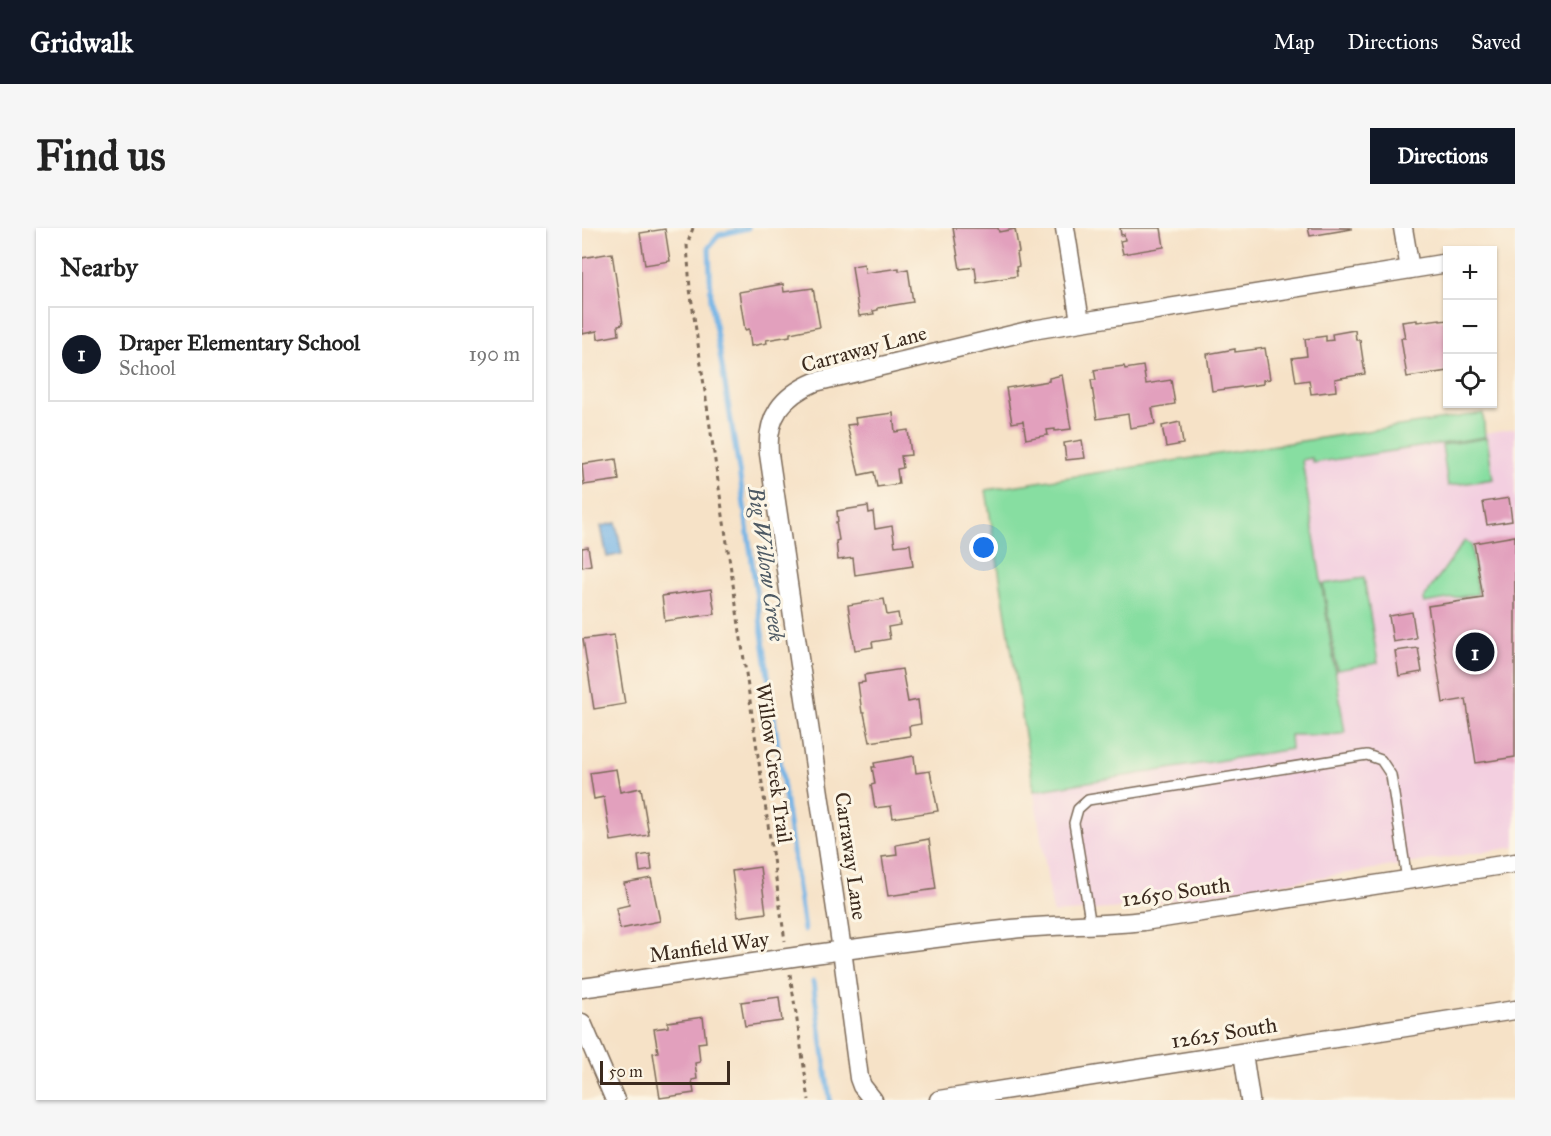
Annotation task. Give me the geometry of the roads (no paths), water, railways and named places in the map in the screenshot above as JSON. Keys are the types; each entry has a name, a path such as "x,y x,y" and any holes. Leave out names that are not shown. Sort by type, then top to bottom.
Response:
{"street":[{"path":"1065,228 1080,321"},
{"path":"1403,228 1410,269"},
{"name":"Carraway Lane","path":"873,1100 862,1086 860,1078 769,454 768,443 778,410 794,392 815,382 1032,330 1443,264"},
{"name":"12650 South","path":"842,950 1029,927 1091,926 1144,921 1515,863"},
{"name":"Manfield Way","path":"582,988 842,950"},
{"name":"12625 South","path":"939,1100 1515,1010"},
{"path":"582,1023 615,1100"},
{"path":"1243,1053 1250,1100"}],"lane":[{"path":"1091,926 1074,823 1078,809 1088,800 1360,756 1367,755 1381,760 1391,775 1407,880"}],"water":[{"path":"616,523 622,554 607,557 601,526"}],"waterway":[{"name":"Big Willow Creek","path":"748,228 719,235 709,247 711,300 739,470 804,930"},
{"name":"Big Willow Creek","path":"813,982 830,1100"}],"place":[{"name":"Draper Elementary School","path":"1475,652"}]}
